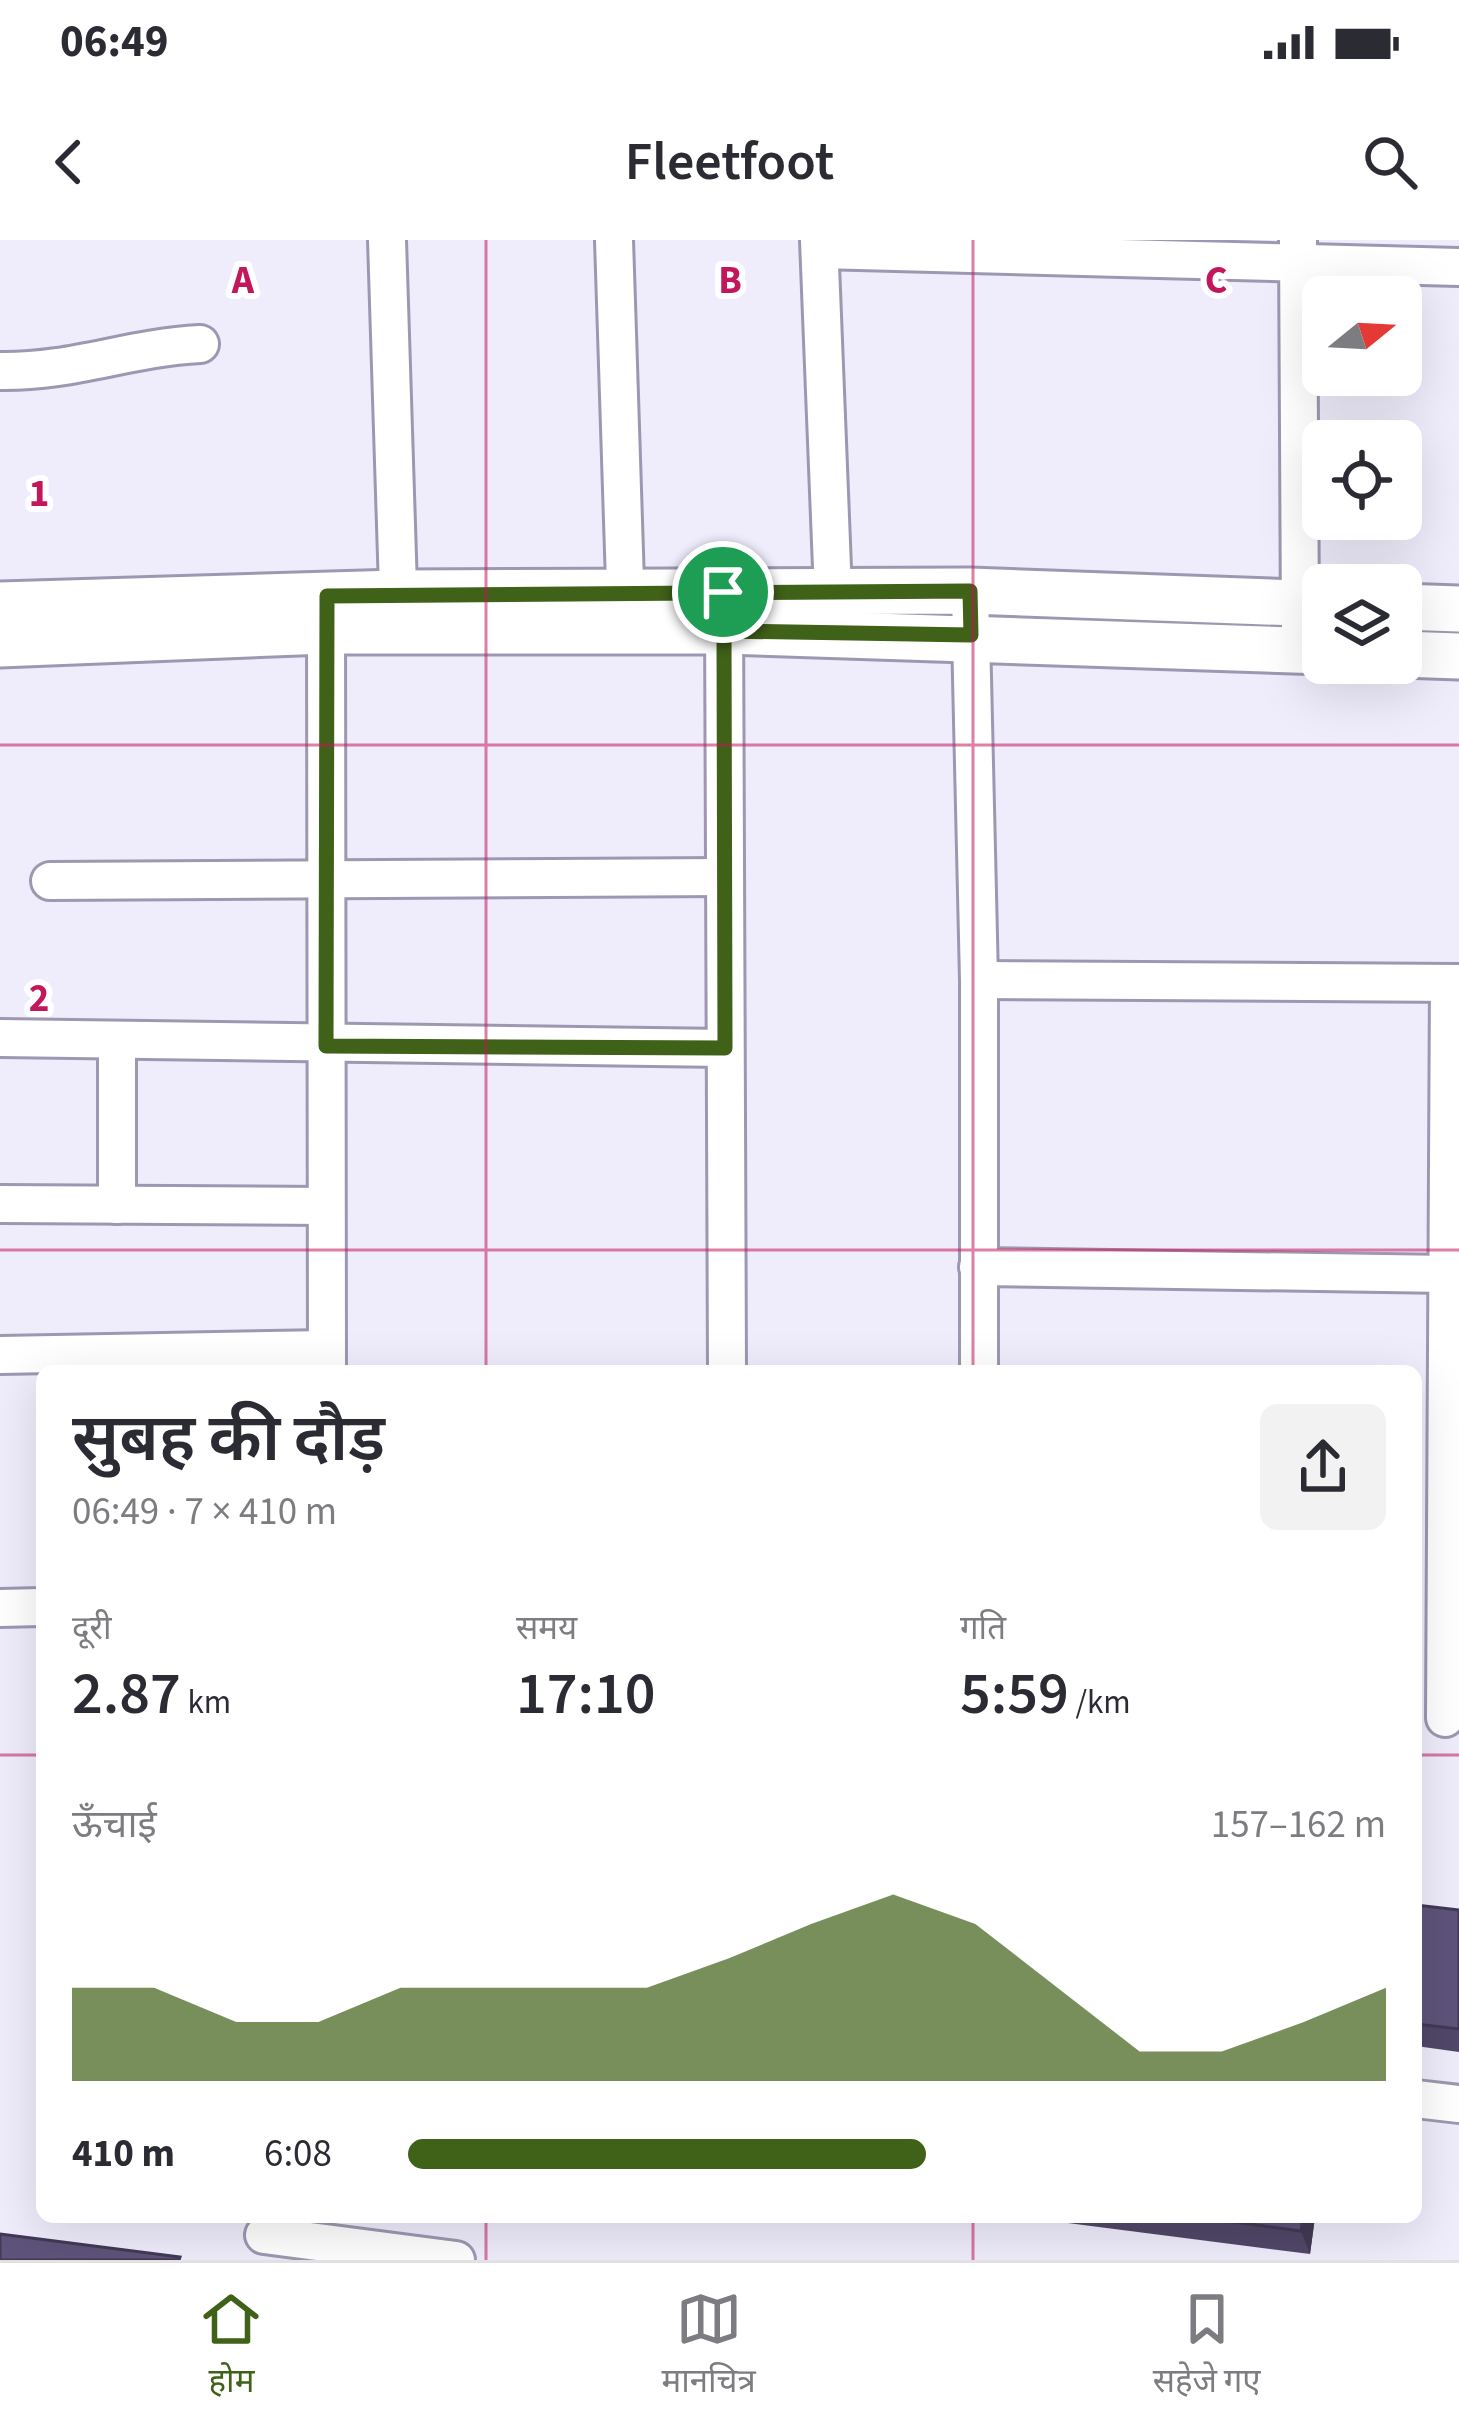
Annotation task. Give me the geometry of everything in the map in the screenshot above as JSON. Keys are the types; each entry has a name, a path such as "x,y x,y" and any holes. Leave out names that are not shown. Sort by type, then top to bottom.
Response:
{"main road":[{"path":"724,612 832,593 1302,650"},
{"path":"0,605 326,613 971,613 1302,604"},
{"path":"1422,608 1459,609"},
{"path":"0,644 326,613"},
{"path":"1422,655 1459,656"}],"street":[{"path":"387,240 399,611"},
{"path":"614,240 626,612"},
{"path":"832,593 819,245 1299,251 1459,267"},
{"path":"1299,251 1311,564"},
{"path":"0,371 66,369 137,347 200,344"},
{"path":"724,612 727,1365"},
{"path":"0,1355 326,1360 326,613"},
{"path":"971,613 980,980 979,1365"},
{"path":"50,881 725,877"},
{"path":"980,980 1454,983 1448,1274 1431,1475 1440,1718"},
{"path":"0,1038 725,1048"},
{"path":"117,1041 117,1205"},
{"path":"0,1204 326,1206"},
{"path":"979,1267 1448,1274"},
{"path":"0,1608 36,1607"},
{"path":"1422,2100 1459,2104"},
{"path":"264,2237 456,2260"}],"building":[{"path":"1422,1906 1459,1910 1459,2029 1422,2025"},
{"path":"1241,2223 1302,2223 1301,2231"},
{"path":"0,2234 180,2257 0,2260"}],"route":[{"path":"970,591 971,635 724,631 725,1048 326,1046 327,596 723,592 970,591"}]}
